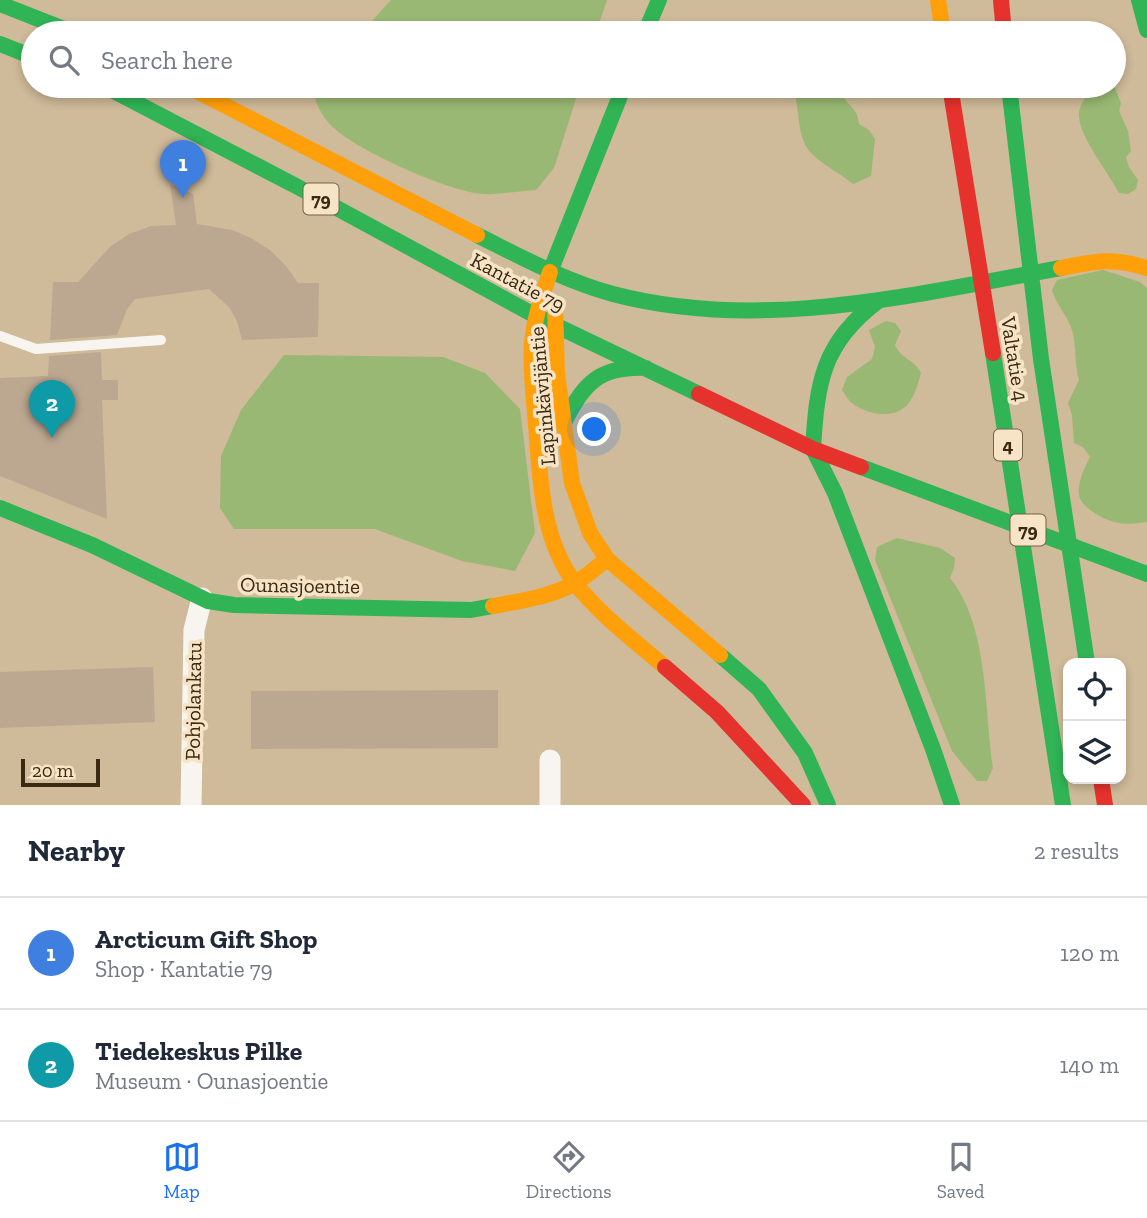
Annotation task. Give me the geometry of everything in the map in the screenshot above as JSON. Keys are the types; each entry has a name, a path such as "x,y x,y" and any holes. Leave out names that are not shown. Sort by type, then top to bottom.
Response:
{"main road":[{"path":"650,21 659,0"},
{"path":"938,0 941,21"},
{"path":"1001,0 1003,21"},
{"path":"1139,0 1147,30"},
{"path":"0,4 43,21"},
{"path":"0,44 21,52"},
{"name":"Kantatie 79","path":"127,98 536,316 813,449 1140,571"},
{"name":"Kantatie 79","path":"210,98 550,272 613,294 689,309 718,311 760,311 886,299"},
{"path":"550,272 619,98"},
{"name":"Valtatie 4","path":"952,98 1063,805"},
{"name":"Valtatie 4","path":"1010,98 1041,359 1086,658"},
{"name":"79","path":"886,299 1104,260 1122,260 1147,268"},
{"name":"Lapinkävijäntie","path":"550,272 536,316 532,344 532,377 541,489 550,530 560,557 575,583 623,632 717,712 803,805"},
{"name":"Lapinkävijäntie","path":"550,272 557,326 557,373 567,458 580,509 590,533 607,559 759,689 805,753 828,805"},
{"path":"886,299 849,324 835,344 822,377 815,409 813,449 835,493 952,805"},
{"path":"564,423 584,387 601,374 620,367 646,368"},
{"name":"Ounasjoentie","path":"0,508 92,545 202,598 234,605 471,610 528,600 575,583 607,559"},
{"path":"1102,784 1105,805"}],"street":[{"name":"Pohjolankatu","path":"191,805 194,630 202,598"},
{"path":"550,760 550,805"}],"lane":[{"path":"0,336 36,349 161,340"}],"green space":[{"path":"391,0 607,0 600,21 372,21"},
{"path":"316,98 576,98 554,168 536,190 488,194 448,186 362,148 334,128"},
{"path":"796,98 845,98 856,112 859,124 869,130 875,139 871,176 853,184 812,154 801,131"},
{"path":"1086,98 1119,98 1119,111 1128,131 1131,151 1126,157 1138,180 1136,189 1128,194 1119,193 1090,145 1081,126 1081,107"},
{"path":"1103,270 1140,282 1147,288 1147,522 1126,524 1108,520 1085,505 1079,495 1080,480 1090,457 1083,447 1074,443 1072,415 1068,403 1079,380 1074,343 1070,325 1052,290 1057,280"},
{"path":"886,321 895,323 901,331 895,345 921,373 908,404 896,412 881,414 858,407 842,390 847,377 872,359 875,347 869,330"},
{"path":"284,355 443,357 485,373 520,409 535,533 515,571 462,561 375,529 234,529 220,508 221,456 241,410"},
{"path":"897,538 940,548 955,558 950,578 963,598 972,620 983,669 993,768 987,781 977,781 952,751 875,560 877,547"}],"building":[{"path":"170,184 193,194 197,224 232,230 251,238 270,250 298,283 319,283 318,337 242,340 237,321 229,307 209,289 135,299 127,309 117,335 50,340 53,282 78,282 110,247 129,234 151,226 176,225"},
{"path":"101,352 102,380 118,380 118,400 102,400 107,519 0,476 0,378 48,376 49,356"},
{"path":"153,667 155,722 0,728 0,672"},
{"path":"498,690 498,748 251,749 251,691"}],"traffic: fast":[{"path":"650,21 659,0"},
{"path":"1139,0 1147,30"},
{"path":"0,4 43,21"},
{"path":"0,44 21,52"},
{"path":"127,98 536,316 699,394"},
{"path":"550,272 619,98"},
{"path":"1010,98 1041,359 1086,658"},
{"path":"477,235 544,268 595,289 669,305 725,310 781,310 838,305 950,289 1061,268"},
{"path":"813,449 817,404 826,366 845,333 878,301"},
{"path":"993,353 1063,805"},
{"path":"564,423 578,397 595,380 616,370 646,368"},
{"path":"813,449 835,493 952,805"},
{"path":"861,467 1147,574"},
{"path":"0,508 92,545 208,601 234,605 471,610 493,606"},
{"path":"720,655 759,689 805,753 828,805"}],"traffic: slow":[{"path":"938,0 941,21"},
{"path":"210,98 477,235"},
{"path":"1061,268 1104,261 1124,262 1147,268"},
{"path":"550,272 536,317 532,354 539,465 549,527 555,547 575,583 607,617 665,667"},
{"path":"555,305 557,373 572,483 590,533 607,559 720,655"},
{"path":"493,606 535,598 566,588 607,559"}],"traffic: jam":[{"path":"1001,0 1003,21"},
{"path":"952,98 993,353"},
{"path":"699,394 813,449 861,467"},
{"path":"665,667 717,712 803,805"},
{"path":"1102,784 1105,805"}],"place":[{"name":"Arcticum Gift Shop","path":"183,198"},
{"name":"Tiedekeskus Pilke","path":"52,438"}]}
